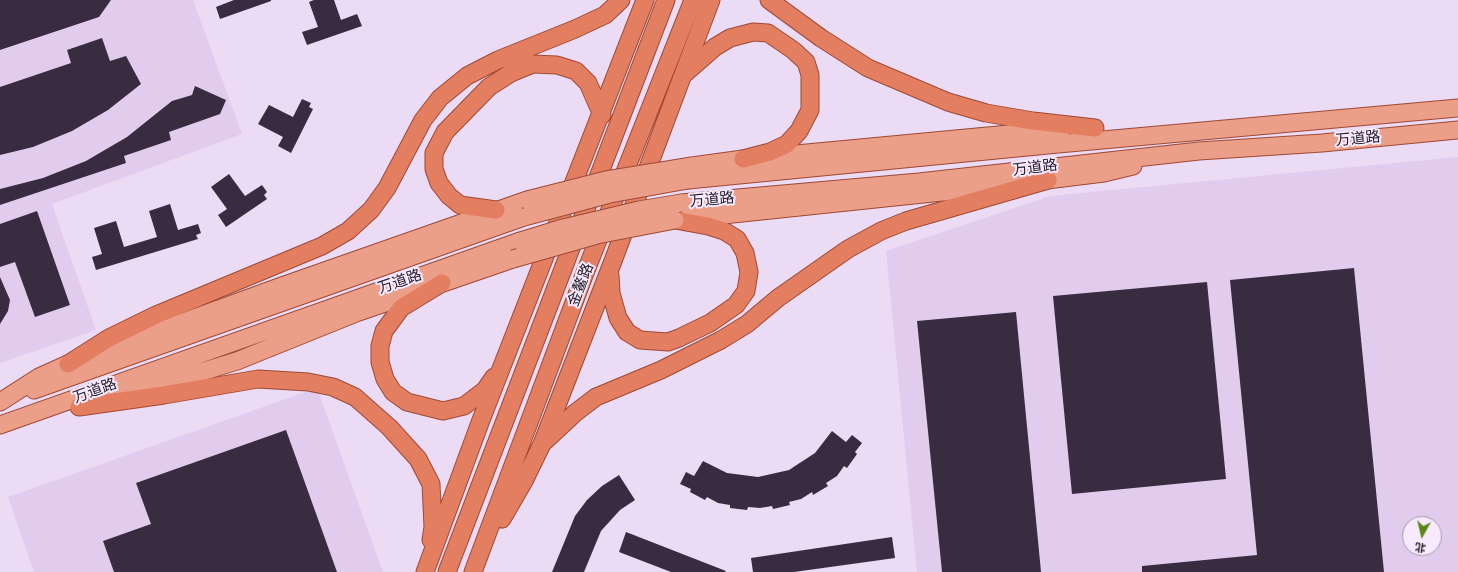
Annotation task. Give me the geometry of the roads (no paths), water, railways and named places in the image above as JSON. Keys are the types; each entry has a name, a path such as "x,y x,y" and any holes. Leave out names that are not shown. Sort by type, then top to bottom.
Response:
{"highway":[{"path":"68,364 109,338 156,315 316,249 348,231 372,210 388,188 423,120 440,98 468,76 498,60 575,30 605,15 621,0"},
{"path":"425,572 481,420 602,115 645,0"},
{"name":"金鳌路","path":"447,572 666,0"},
{"name":"金鳌路","path":"474,572 585,273 693,0"},
{"path":"481,553 524,481 542,444 613,261 711,0"},
{"path":"770,0 821,38 868,68 948,102 1002,116 1094,128"},
{"path":"682,77 720,44 730,38 754,32 768,33 793,50 806,62 810,75 810,110 799,131 787,144 743,159"},
{"path":"496,210 460,204 449,196 439,183 434,169 434,153 445,132 489,88 511,72 533,64 557,64 576,71 588,83 602,115"},
{"path":"542,444 575,413 596,397 661,370 721,340 747,324 778,298 848,249 881,231 906,220 1048,180"},
{"path":"613,261 610,279 611,293 618,318 627,332 640,340 668,342 716,319 736,306 746,291 749,272 745,252 736,239 724,231 708,226 675,220"},
{"path":"442,283 402,308 384,331 380,346 380,362 385,379 393,392 407,402 427,408 443,411 464,406 485,390 507,357"},
{"path":"79,407 164,395 258,379 308,382 333,387 355,397 389,427 418,459 431,484 433,527 425,572"}],"main road":[{"name":"万道路","path":"0,402 524,217 690,173 1458,108"},
{"path":"0,402 39,377 68,364 286,284 496,210 527,200 606,180 690,173 743,159 841,151 1049,129 1094,128 1192,131"},
{"name":"万道路","path":"6,423 520,240 632,211 681,203 919,182 1199,150 1314,143 1458,130"},
{"path":"6,423 123,396 237,361 356,313 513,259 590,237 675,220 1104,173 1199,150"}]}
